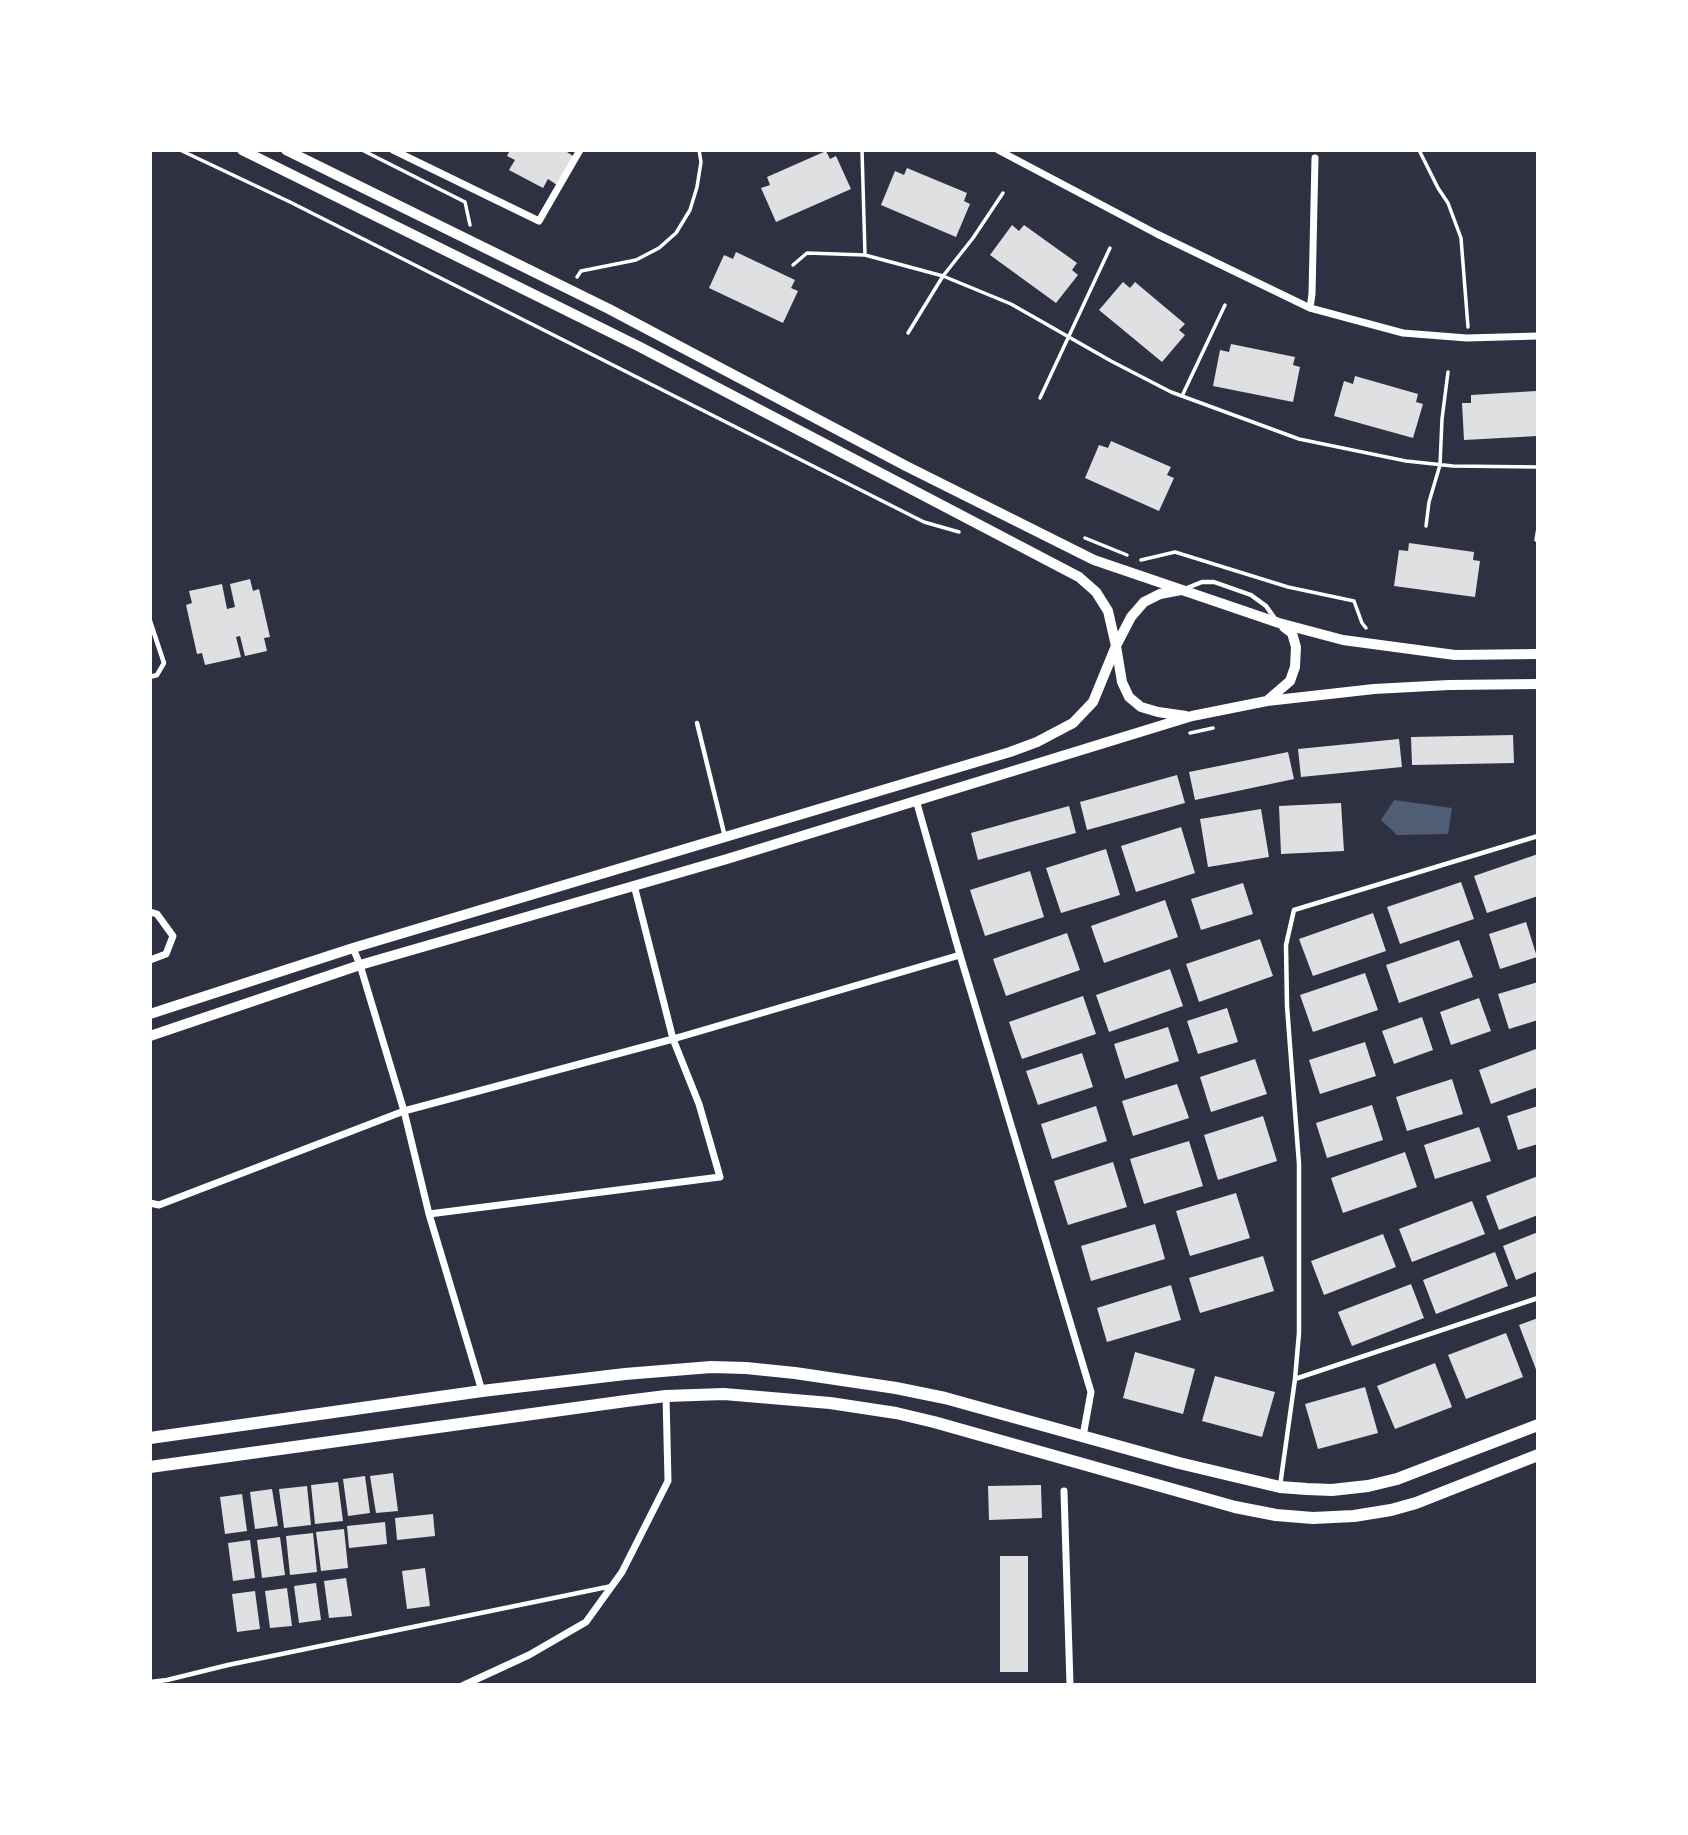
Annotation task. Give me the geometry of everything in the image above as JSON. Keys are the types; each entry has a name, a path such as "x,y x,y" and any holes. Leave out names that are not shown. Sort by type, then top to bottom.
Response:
{"main road":[{"path":"150,1438 482,1391 711,1367 746,1368 896,1388 945,1398 1179,1463 1280,1487 1332,1490 1368,1486 1397,1479 1538,1425"},
{"path":"150,1467 666,1396 724,1394 896,1413 1236,1507 1276,1515 1313,1518 1354,1516 1416,1503 1538,1455"}],"street":[{"path":"242,150 640,347 1079,577 1096,592 1108,611 1122,682 1129,696 1141,707 1192,716"},
{"path":"286,150 609,309 906,466 1094,560 1279,623 1343,640 1455,655 1538,654"},
{"path":"393,150 538,221 580,150"},
{"path":"998,150 1157,234 1310,308 1403,333 1467,338 1538,336"},
{"path":"1310,308 1315,158"},
{"path":"150,1014 353,948 1037,742 1073,723 1093,702 1116,646 1131,617 1144,603 1160,594 1181,590"},
{"path":"1267,701 1290,681 1295,667 1296,648 1293,633 1279,623"},
{"path":"150,1036 360,965 727,859 1192,716 1267,701 1374,689 1538,684"},
{"path":"916,800 1091,1392 1083,1436"},
{"path":"429,1214 720,1177 699,1104 673,1040 634,885"},
{"path":"150,912 156,914 173,936 166,954 150,960"},
{"path":"353,948 404,1111 429,1214 482,1391"},
{"path":"150,1203 159,1205 404,1111 673,1040 960,955"},
{"path":"464,1685 529,1655 586,1622 622,1572 668,1481 666,1396"},
{"path":"1064,1491 1070,1685"}],"lane":[{"path":"1181,590 1202,582 1214,582 1251,595 1265,606 1279,623"},
{"path":"150,621 164,663 157,675 150,677"},
{"path":"697,723 725,837"},
{"path":"1280,1487 1299,1333 1299,1164 1287,1006 1286,945 1294,910 1538,836"},
{"path":"1295,1379 1538,1298"},
{"path":"150,1682 612,1586"}],"path":[{"path":"180,150 290,202 924,523 960,532"},
{"path":"362,150 465,202 469,225"},
{"path":"576,279 581,271 636,260 659,248 676,233 690,210 697,187 701,162 699,150"},
{"path":"862,150 865,255"},
{"path":"1419,150 1448,202 1461,238 1469,325 1467,338"},
{"path":"908,333 943,276 1003,193"},
{"path":"1040,398 1110,248"},
{"path":"793,265 807,253 865,255 943,276 1012,304 1144,379 1182,396 1299,439 1406,461 1440,465 1538,467"},
{"path":"1182,396 1225,305"},
{"path":"1426,526 1429,502 1440,465 1448,372"},
{"path":"1536,540 1538,528"},
{"path":"1078,535 1129,555"},
{"path":"1141,560 1175,552 1289,587 1354,601 1362,623 1369,631"},
{"path":"1182,735 1218,727"}],"water":[{"path":"1394,800 1452,808 1448,834 1397,835 1381,820"}],"building":[{"path":"510,150 564,150 573,156 557,185 548,179 543,188 509,170 515,160 507,156"},
{"path":"826,151 830,159 836,156 851,189 776,222 761,188 770,185 767,177"},
{"path":"907,168 967,193 964,201 970,204 956,237 881,205 895,171 904,175"},
{"path":"1012,225 1019,231 1024,225 1077,263 1072,270 1078,275 1056,303 990,255"},
{"path":"736,252 795,280 791,288 798,291 783,323 709,288 724,255 733,259"},
{"path":"1123,282 1130,288 1135,282 1185,324 1179,330 1185,335 1162,362 1099,310"},
{"path":"1231,344 1295,357 1293,365 1300,367 1293,402 1213,386 1220,350 1229,352"},
{"path":"1355,376 1418,394 1416,402 1423,404 1413,438 1334,416 1344,381 1353,384"},
{"path":"1536,391 1538,436 1464,440 1462,403 1471,403 1471,395"},
{"path":"1111,441 1171,467 1167,475 1174,478 1159,511 1085,478 1099,445 1108,448"},
{"path":"1409,543 1474,552 1473,560 1480,561 1475,597 1394,586 1399,550 1408,551"},
{"path":"250,579 253,591 259,589 270,637 264,638 267,651 245,656 240,636 236,637 241,657 205,665 202,653 197,654 186,605 192,603 189,591 222,584 227,609 235,607 230,584"},
{"path":"1513,735 1514,763 1412,765 1411,737"},
{"path":"1399,739 1402,767 1301,777 1298,749"},
{"path":"1288,752 1294,779 1195,800 1189,772"},
{"path":"1177,775 1185,803 1087,830 1080,802"},
{"path":"1341,803 1344,851 1281,854 1279,806"},
{"path":"1069,806 1076,833 978,860 971,833"},
{"path":"1261,809 1269,857 1208,867 1200,819"},
{"path":"1181,827 1195,873 1136,892 1121,846"},
{"path":"1106,849 1120,895 1061,913 1046,868"},
{"path":"1538,854 1538,896 1487,913 1474,876"},
{"path":"1030,871 1044,917 985,936 970,890"},
{"path":"1461,882 1474,919 1400,944 1387,907"},
{"path":"1243,883 1253,914 1201,930 1191,899"},
{"path":"1165,900 1178,937 1104,963 1091,926"},
{"path":"1373,913 1386,951 1313,976 1299,939"},
{"path":"1526,922 1537,957 1500,969 1489,934"},
{"path":"1067,933 1080,970 1006,996 993,959"},
{"path":"1260,939 1273,976 1199,1002 1186,964"},
{"path":"1459,940 1473,977 1399,1003 1386,965"},
{"path":"1170,969 1183,1006 1109,1032 1096,995"},
{"path":"1365,973 1378,1010 1313,1032 1300,995"},
{"path":"1538,982 1538,1020 1509,1029 1498,994"},
{"path":"1083,996 1096,1034 1022,1059 1009,1022"},
{"path":"1479,998 1491,1031 1451,1045 1440,1012"},
{"path":"1227,1008 1238,1042 1198,1054 1187,1021"},
{"path":"1422,1017 1433,1050 1394,1064 1382,1031"},
{"path":"1168,1027 1179,1061 1125,1079 1114,1044"},
{"path":"1365,1042 1376,1076 1320,1094 1309,1060"},
{"path":"1536,1049 1538,1087 1491,1104 1479,1070"},
{"path":"1082,1053 1093,1087 1038,1105 1026,1071"},
{"path":"1255,1059 1267,1094 1211,1112 1200,1077"},
{"path":"1452,1079 1463,1114 1407,1131 1396,1097"},
{"path":"1177,1084 1189,1118 1133,1136 1122,1101"},
{"path":"1372,1105 1383,1140 1327,1158 1316,1123"},
{"path":"1096,1106 1107,1141 1052,1159 1041,1124"},
{"path":"1538,1106 1538,1144 1518,1150 1507,1116"},
{"path":"1263,1116 1277,1161 1218,1180 1204,1135"},
{"path":"1479,1127 1491,1161 1435,1179 1424,1145"},
{"path":"1189,1141 1203,1186 1144,1204 1130,1159"},
{"path":"1405,1152 1417,1187 1343,1213 1331,1178"},
{"path":"1113,1162 1127,1207 1068,1225 1054,1181"},
{"path":"1538,1176 1538,1215 1499,1230 1486,1196"},
{"path":"1236,1193 1250,1238 1190,1256 1176,1211"},
{"path":"1472,1201 1485,1234 1412,1262 1399,1229"},
{"path":"1155,1224 1165,1259 1091,1281 1081,1246"},
{"path":"1538,1232 1538,1271 1516,1280 1503,1246"},
{"path":"1383,1234 1396,1267 1324,1295 1311,1261"},
{"path":"1495,1252 1508,1286 1436,1314 1423,1280"},
{"path":"1263,1256 1274,1291 1200,1313 1189,1278"},
{"path":"1411,1284 1424,1318 1352,1346 1338,1312"},
{"path":"1171,1285 1181,1320 1107,1342 1097,1308"},
{"path":"1538,1318 1538,1372 1537,1372 1519,1325"},
{"path":"1506,1333 1523,1377 1466,1399 1448,1355"},
{"path":"1135,1352 1195,1369 1183,1414 1123,1398"},
{"path":"1435,1363 1452,1407 1395,1429 1377,1386"},
{"path":"1215,1376 1275,1392 1262,1437 1202,1421"},
{"path":"1365,1387 1378,1433 1318,1449 1305,1404"},
{"path":"393,1473 398,1511 376,1513 370,1476"},
{"path":"365,1476 370,1513 348,1516 343,1479"},
{"path":"338,1482 343,1521 315,1524 311,1485"},
{"path":"1041,1485 1042,1518 989,1520 988,1486"},
{"path":"307,1486 311,1525 284,1528 279,1489"},
{"path":"272,1489 278,1526 255,1529 250,1492"},
{"path":"242,1494 247,1531 225,1534 220,1497"},
{"path":"433,1514 435,1536 397,1540 395,1518"},
{"path":"385,1522 387,1544 349,1548 347,1526"},
{"path":"344,1529 348,1568 321,1571 316,1532"},
{"path":"313,1533 317,1572 290,1575 286,1536"},
{"path":"280,1537 285,1575 262,1578 257,1540"},
{"path":"250,1540 255,1578 233,1581 228,1543"},
{"path":"1000,1556 1028,1556 1028,1672 1000,1672"},
{"path":"425,1568 430,1606 407,1609 402,1571"},
{"path":"346,1578 352,1616 329,1618 324,1581"},
{"path":"316,1583 321,1620 299,1623 294,1586"},
{"path":"287,1588 292,1626 270,1628 265,1591"},
{"path":"255,1591 260,1629 237,1632 232,1594"}]}
